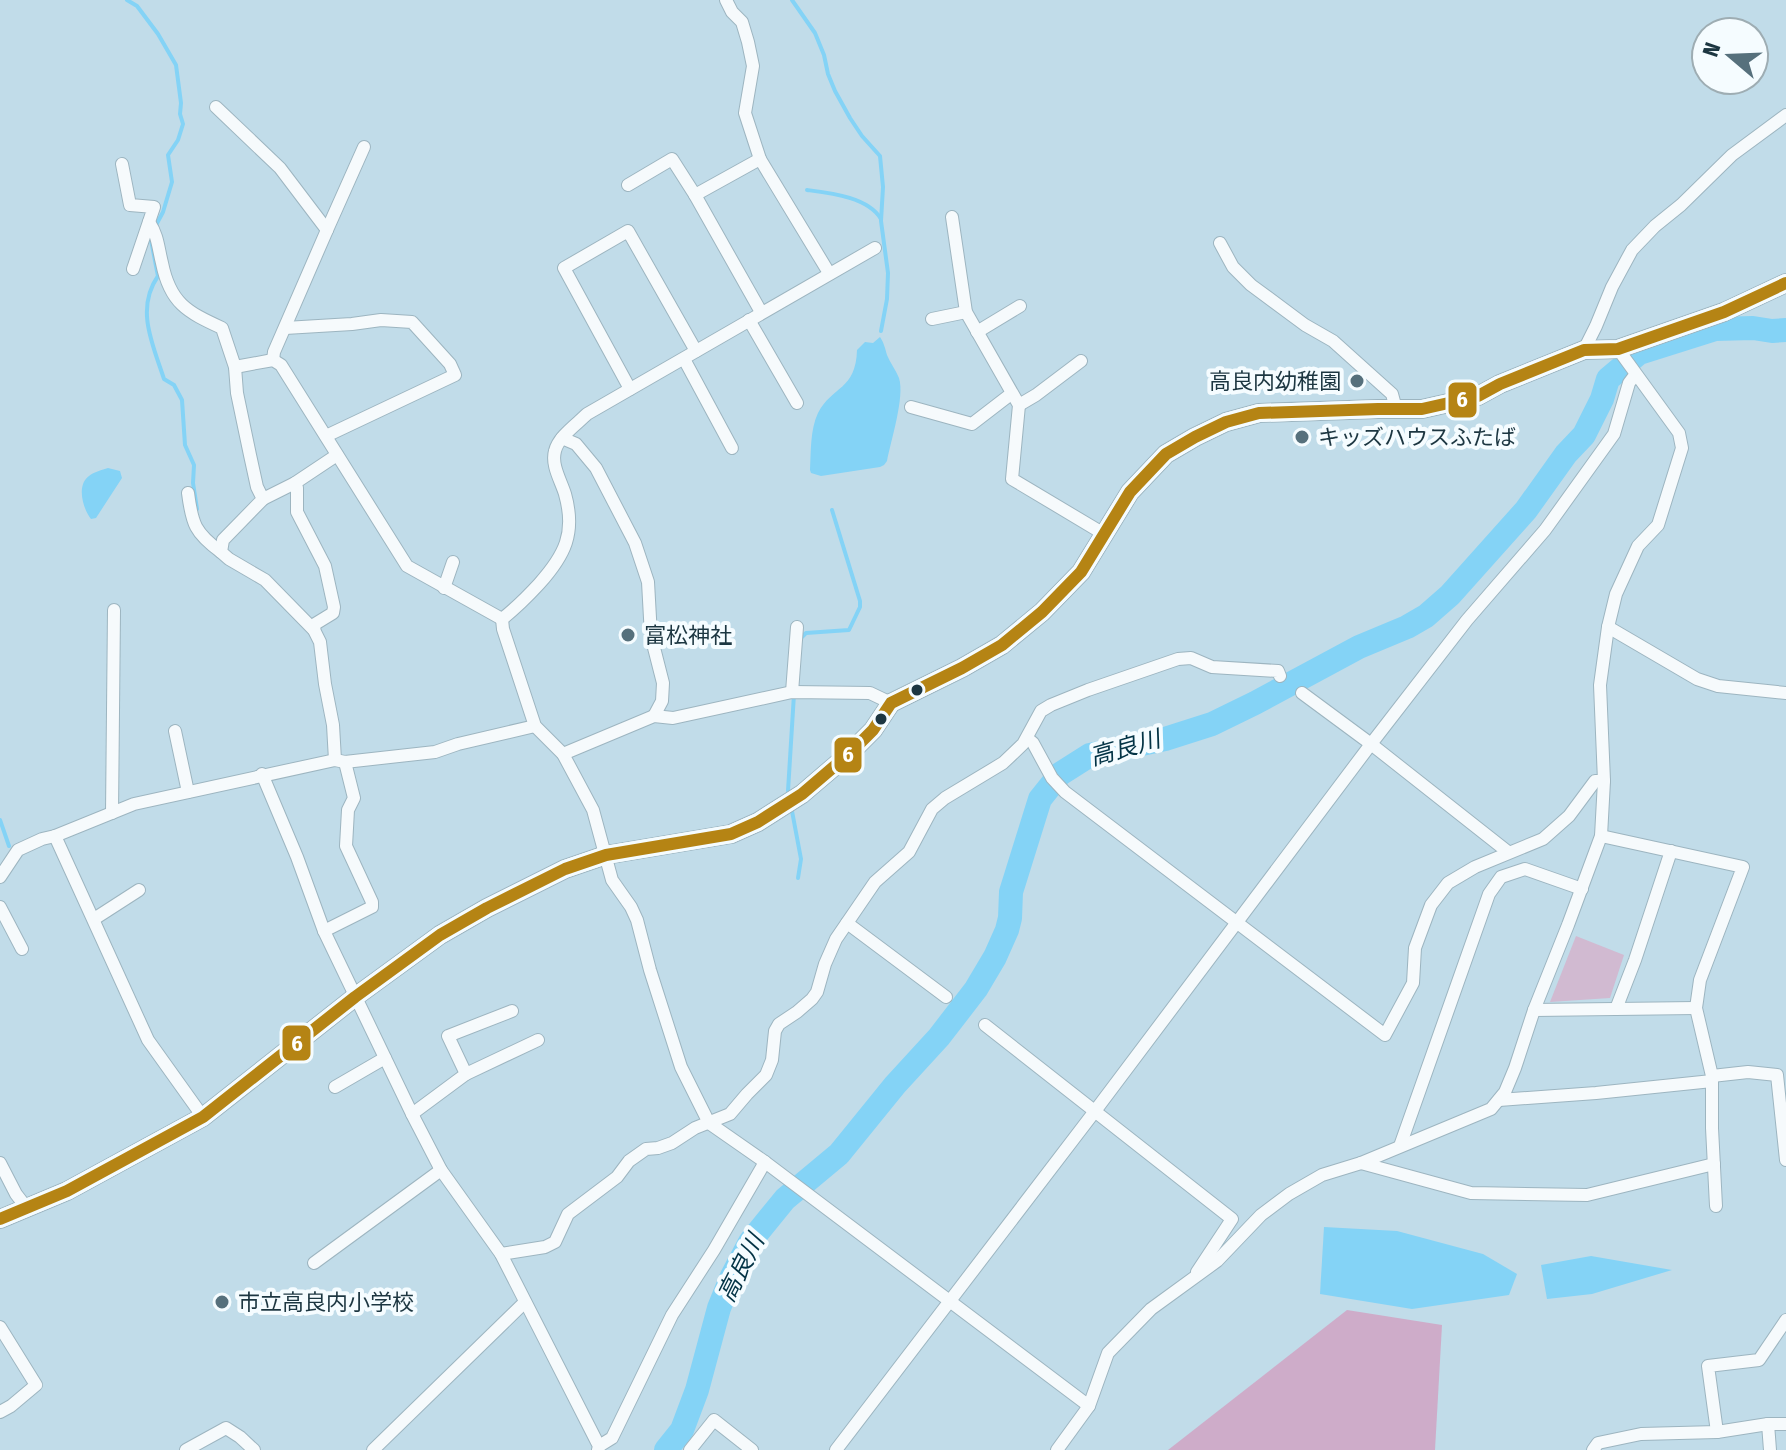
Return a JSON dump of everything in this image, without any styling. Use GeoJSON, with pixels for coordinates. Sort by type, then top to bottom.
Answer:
{"type":"FeatureCollection","features":[{"type":"Feature","properties":{"kind":"main road"},"geometry":{"type":"LineString","coordinates":[[0,1219],[67,1191],[203,1117],[355,997],[451,927],[565,869],[606,855],[731,834],[758,822],[802,794],[873,730],[891,703],[1002,645],[1042,612],[1081,572],[1130,492],[1166,454],[1195,437],[1226,422],[1259,413],[1422,409],[1478,396],[1584,350],[1620,351],[1724,312],[1786,283]]}},
{"type":"Feature","properties":{"kind":"street"},"geometry":{"type":"LineString","coordinates":[[726,0],[742,22],[748,42],[753,66],[745,113],[760,159],[829,273]]}},
{"type":"Feature","properties":{"kind":"street"},"geometry":{"type":"LineString","coordinates":[[216,107],[280,168],[327,230]]}},
{"type":"Feature","properties":{"kind":"street"},"geometry":{"type":"LineString","coordinates":[[1584,350],[1632,250],[1732,155],[1786,115]]}},
{"type":"Feature","properties":{"kind":"street"},"geometry":{"type":"LineString","coordinates":[[273,360],[364,147]]}},
{"type":"Feature","properties":{"kind":"street"},"geometry":{"type":"LineString","coordinates":[[628,185],[672,159],[761,312]]}},
{"type":"Feature","properties":{"kind":"street"},"geometry":{"type":"LineString","coordinates":[[695,195],[760,159]]}},
{"type":"Feature","properties":{"kind":"street"},"geometry":{"type":"LineString","coordinates":[[122,164],[130,205],[154,207],[152,227],[133,269]]}},
{"type":"Feature","properties":{"kind":"street"},"geometry":{"type":"LineString","coordinates":[[952,217],[966,312],[1015,399],[1012,479],[1104,534]]}},
{"type":"Feature","properties":{"kind":"street"},"geometry":{"type":"LineString","coordinates":[[152,227],[165,277],[174,296],[192,314],[222,328],[235,367],[250,455],[263,499]]}},
{"type":"Feature","properties":{"kind":"street"},"geometry":{"type":"LineString","coordinates":[[630,389],[564,268],[628,231],[696,351]]}},
{"type":"Feature","properties":{"kind":"street"},"geometry":{"type":"LineString","coordinates":[[1220,243],[1233,267],[1251,285],[1305,325],[1333,341],[1392,394],[1396,409]]}},
{"type":"Feature","properties":{"kind":"street"},"geometry":{"type":"LineString","coordinates":[[502,619],[521,605],[555,566],[567,544],[569,513],[555,463],[555,450],[562,438],[587,414],[875,248]]}},
{"type":"Feature","properties":{"kind":"street"},"geometry":{"type":"LineString","coordinates":[[977,332],[1020,306]]}},
{"type":"Feature","properties":{"kind":"street"},"geometry":{"type":"LineString","coordinates":[[932,319],[966,312]]}},
{"type":"Feature","properties":{"kind":"street"},"geometry":{"type":"LineString","coordinates":[[285,328],[381,320],[412,322],[450,364],[455,375],[326,436]]}},
{"type":"Feature","properties":{"kind":"street"},"geometry":{"type":"LineString","coordinates":[[749,320],[797,403]]}},
{"type":"Feature","properties":{"kind":"street"},"geometry":{"type":"LineString","coordinates":[[1057,1450],[1089,1406],[1108,1353],[1151,1309],[1217,1261],[1261,1215],[1322,1175],[1361,1163],[1491,1109],[1505,1092],[1601,836],[1604,781],[1600,685],[1616,594],[1638,546],[1658,525],[1682,448],[1679,433],[1620,351]]}},
{"type":"Feature","properties":{"kind":"street"},"geometry":{"type":"LineString","coordinates":[[684,359],[732,448]]}},
{"type":"Feature","properties":{"kind":"street"},"geometry":{"type":"LineString","coordinates":[[235,367],[273,360],[281,365],[407,566],[502,619]]}},
{"type":"Feature","properties":{"kind":"street"},"geometry":{"type":"LineString","coordinates":[[911,407],[972,424],[1015,399],[1036,395],[1081,361]]}},
{"type":"Feature","properties":{"kind":"street"},"geometry":{"type":"LineString","coordinates":[[836,1450],[1371,744],[1467,620],[1545,530],[1614,434],[1633,370]]}},
{"type":"Feature","properties":{"kind":"street"},"geometry":{"type":"LineString","coordinates":[[562,438],[576,444],[596,468],[635,543],[644,569],[648,582],[651,636],[663,683],[662,701],[654,716]]}},
{"type":"Feature","properties":{"kind":"street"},"geometry":{"type":"LineString","coordinates":[[221,552],[223,540],[263,499],[295,483],[337,455]]}},
{"type":"Feature","properties":{"kind":"street"},"geometry":{"type":"LineString","coordinates":[[295,483],[297,512],[325,566],[334,607],[333,613],[315,624],[314,630]]}},
{"type":"Feature","properties":{"kind":"street"},"geometry":{"type":"LineString","coordinates":[[188,493],[195,527],[200,534],[229,559],[265,580],[314,630],[320,642],[340,761],[354,798],[348,810],[346,846],[372,902],[372,907],[324,931]]}},
{"type":"Feature","properties":{"kind":"street"},"geometry":{"type":"LineString","coordinates":[[444,588],[453,562]]}},
{"type":"Feature","properties":{"kind":"street"},"geometry":{"type":"LineString","coordinates":[[112,813],[114,610]]}},
{"type":"Feature","properties":{"kind":"street"},"geometry":{"type":"LineString","coordinates":[[502,619],[535,726],[563,754],[593,810],[612,880],[637,920],[681,1067],[709,1123],[1089,1406]]}},
{"type":"Feature","properties":{"kind":"street"},"geometry":{"type":"LineString","coordinates":[[792,692],[797,627]]}},
{"type":"Feature","properties":{"kind":"street"},"geometry":{"type":"LineString","coordinates":[[1608,627],[1697,679],[1718,686],[1786,693]]}},
{"type":"Feature","properties":{"kind":"street"},"geometry":{"type":"LineString","coordinates":[[501,1254],[545,1247],[555,1242],[568,1214],[617,1177],[629,1161],[646,1149],[672,1143],[695,1128],[730,1114],[766,1075],[772,1060],[775,1031],[779,1024],[817,992],[831,952],[875,882],[909,852],[932,809],[1003,763],[1027,738],[1041,711],[1178,659],[1191,658],[1212,667],[1278,671],[1280,676]]}},
{"type":"Feature","properties":{"kind":"street"},"geometry":{"type":"LineString","coordinates":[[563,754],[654,716],[673,718],[792,692],[870,693],[891,703]]}},
{"type":"Feature","properties":{"kind":"street"},"geometry":{"type":"LineString","coordinates":[[1302,693],[1508,852]]}},
{"type":"Feature","properties":{"kind":"street"},"geometry":{"type":"LineString","coordinates":[[0,877],[18,850],[134,804],[262,774],[340,761],[435,752],[535,726]]}},
{"type":"Feature","properties":{"kind":"street"},"geometry":{"type":"LineString","coordinates":[[175,731],[188,792]]}},
{"type":"Feature","properties":{"kind":"street"},"geometry":{"type":"LineString","coordinates":[[1027,738],[1062,788],[1385,1035],[1413,983],[1415,948],[1431,905],[1448,883],[1475,867],[1543,839],[1569,816],[1595,781],[1604,781]]}},
{"type":"Feature","properties":{"kind":"street"},"geometry":{"type":"LineString","coordinates":[[262,774],[324,931],[412,1114],[441,1170],[501,1254],[598,1448],[612,1438],[672,1315],[765,1162]]}},
{"type":"Feature","properties":{"kind":"street"},"geometry":{"type":"LineString","coordinates":[[55,836],[148,1040],[203,1117]]}},
{"type":"Feature","properties":{"kind":"street"},"geometry":{"type":"LineString","coordinates":[[1601,836],[1743,867],[1700,980],[1696,1008],[1712,1079],[1716,1206]]}},
{"type":"Feature","properties":{"kind":"street"},"geometry":{"type":"LineString","coordinates":[[1616,1009],[1671,851]]}},
{"type":"Feature","properties":{"kind":"street"},"geometry":{"type":"LineString","coordinates":[[1400,1146],[1489,894],[1501,877],[1525,869],[1582,889]]}},
{"type":"Feature","properties":{"kind":"street"},"geometry":{"type":"LineString","coordinates":[[94,919],[139,890]]}},
{"type":"Feature","properties":{"kind":"street"},"geometry":{"type":"LineString","coordinates":[[0,907],[22,949]]}},
{"type":"Feature","properties":{"kind":"street"},"geometry":{"type":"LineString","coordinates":[[847,923],[946,997]]}},
{"type":"Feature","properties":{"kind":"street"},"geometry":{"type":"LineString","coordinates":[[1534,1010],[1696,1008]]}},
{"type":"Feature","properties":{"kind":"street"},"geometry":{"type":"LineString","coordinates":[[466,1074],[448,1036],[512,1011]]}},
{"type":"Feature","properties":{"kind":"street"},"geometry":{"type":"LineString","coordinates":[[985,1025],[1232,1219],[1193,1278]]}},
{"type":"Feature","properties":{"kind":"street"},"geometry":{"type":"LineString","coordinates":[[412,1114],[466,1074],[538,1040]]}},
{"type":"Feature","properties":{"kind":"street"},"geometry":{"type":"LineString","coordinates":[[335,1087],[385,1058]]}},
{"type":"Feature","properties":{"kind":"street"},"geometry":{"type":"LineString","coordinates":[[1499,1100],[1596,1093],[1748,1072],[1777,1075],[1786,1160]]}},
{"type":"Feature","properties":{"kind":"street"},"geometry":{"type":"LineString","coordinates":[[0,1163],[26,1207]]}},
{"type":"Feature","properties":{"kind":"street"},"geometry":{"type":"LineString","coordinates":[[1361,1163],[1471,1193],[1587,1195],[1714,1164]]}},
{"type":"Feature","properties":{"kind":"street"},"geometry":{"type":"LineString","coordinates":[[314,1263],[441,1170]]}},
{"type":"Feature","properties":{"kind":"street"},"geometry":{"type":"LineString","coordinates":[[373,1450],[525,1302]]}},
{"type":"Feature","properties":{"kind":"street"},"geometry":{"type":"LineString","coordinates":[[1717,1432],[1708,1366],[1759,1360],[1786,1320]]}},
{"type":"Feature","properties":{"kind":"street"},"geometry":{"type":"LineString","coordinates":[[0,1327],[36,1385],[0,1412]]}},
{"type":"Feature","properties":{"kind":"street"},"geometry":{"type":"LineString","coordinates":[[690,1450],[714,1420],[752,1450]]}},
{"type":"Feature","properties":{"kind":"street"},"geometry":{"type":"LineString","coordinates":[[1768,1424],[1770,1450]]}},
{"type":"Feature","properties":{"kind":"street"},"geometry":{"type":"LineString","coordinates":[[1593,1450],[1598,1443],[1641,1434],[1717,1432],[1786,1424]]}},
{"type":"Feature","properties":{"kind":"street"},"geometry":{"type":"LineString","coordinates":[[186,1450],[226,1428],[254,1450]]}},
{"type":"Feature","properties":{"kind":"shaded area"},"geometry":{"type":"Polygon","coordinates":[[[1576,936],[1624,955],[1610,998],[1550,1002],[1576,936]]]}},
{"type":"Feature","properties":{"kind":"shaded area"},"geometry":{"type":"Polygon","coordinates":[[[1347,1310],[1442,1325],[1435,1450],[1168,1450],[1347,1310]]]}},
{"type":"Feature","properties":{"kind":"water"},"geometry":{"type":"Polygon","coordinates":[[[880,337],[900,386],[899,407],[887,461],[880,467],[821,476],[811,473],[812,434],[818,413],[848,380],[856,363],[857,350],[865,342],[873,343],[880,337]]]}},
{"type":"Feature","properties":{"kind":"water"},"geometry":{"type":"Polygon","coordinates":[[[108,468],[120,471],[122,478],[96,518],[91,519],[83,503],[83,485],[91,475],[108,468]]]}},
{"type":"Feature","properties":{"kind":"water"},"geometry":{"type":"Polygon","coordinates":[[[1324,1227],[1397,1231],[1483,1254],[1517,1274],[1509,1295],[1412,1309],[1320,1294],[1324,1227]]]}},
{"type":"Feature","properties":{"kind":"water"},"geometry":{"type":"Polygon","coordinates":[[[1591,1256],[1672,1270],[1592,1294],[1547,1299],[1541,1265],[1591,1256]]]}},
{"type":"Feature","properties":{"kind":"waterway"},"geometry":{"type":"LineString","coordinates":[[127,0],[137,6],[176,65],[181,103],[183,124],[178,140],[168,155],[172,182],[155,227]]}},
{"type":"Feature","properties":{"kind":"waterway"},"geometry":{"type":"LineString","coordinates":[[792,0],[815,33],[828,74],[850,118],[880,156],[883,187],[881,221],[888,273],[881,331]]}},
{"type":"Feature","properties":{"kind":"waterway"},"geometry":{"type":"LineString","coordinates":[[807,190],[858,201],[881,219]]}},
{"type":"Feature","properties":{"kind":"waterway"},"geometry":{"type":"LineString","coordinates":[[150,235],[158,276],[148,301],[148,327],[164,379],[174,385],[182,400],[185,445],[194,465],[197,509]]}},
{"type":"Feature","properties":{"kind":"waterway","name":"高良川"},"geometry":{"type":"LineString","coordinates":[[666,1450],[682,1430],[697,1390],[719,1308],[750,1242],[785,1199],[839,1154],[939,1037],[976,989],[995,957],[1007,930],[1011,892],[1040,799],[1060,774],[1090,755],[1165,739],[1212,724],[1359,647],[1426,616],[1450,595],[1526,510],[1566,454],[1584,435],[1608,379],[1639,353],[1715,329],[1786,330]]}},
{"type":"Feature","properties":{"kind":"waterway"},"geometry":{"type":"LineString","coordinates":[[801,638],[806,633],[849,630],[860,607],[832,510]]}},
{"type":"Feature","properties":{"kind":"waterway"},"geometry":{"type":"LineString","coordinates":[[788,791],[794,694]]}},
{"type":"Feature","properties":{"kind":"waterway"},"geometry":{"type":"LineString","coordinates":[[792,811],[801,859],[798,878]]}},
{"type":"Feature","properties":{"kind":"waterway"},"geometry":{"type":"LineString","coordinates":[[0,820],[9,846]]}},
{"type":"Feature","properties":{"kind":"transit line","name":"6"},"geometry":{"type":"LineString","coordinates":[[0,1219],[67,1191],[203,1117],[355,997],[440,935],[487,908],[565,869],[606,855],[731,834],[758,822],[802,794],[873,730],[891,703],[1002,645],[1042,612],[1081,572],[1130,492],[1166,454],[1195,437],[1226,422],[1259,413],[1422,409],[1478,396],[1584,350],[1618,349],[1724,312],[1786,283]]}},
{"type":"Feature","properties":{"kind":"place","name":"高良内幼稚園"},"geometry":{"type":"Point","coordinates":[1357,381]}},
{"type":"Feature","properties":{"kind":"place","name":"キッズハウスふたば"},"geometry":{"type":"Point","coordinates":[1302,437]}},
{"type":"Feature","properties":{"kind":"place","name":"富松神社"},"geometry":{"type":"Point","coordinates":[628,635]}},
{"type":"Feature","properties":{"kind":"place","name":"市立高良内小学校"},"geometry":{"type":"Point","coordinates":[222,1302]}}]}
